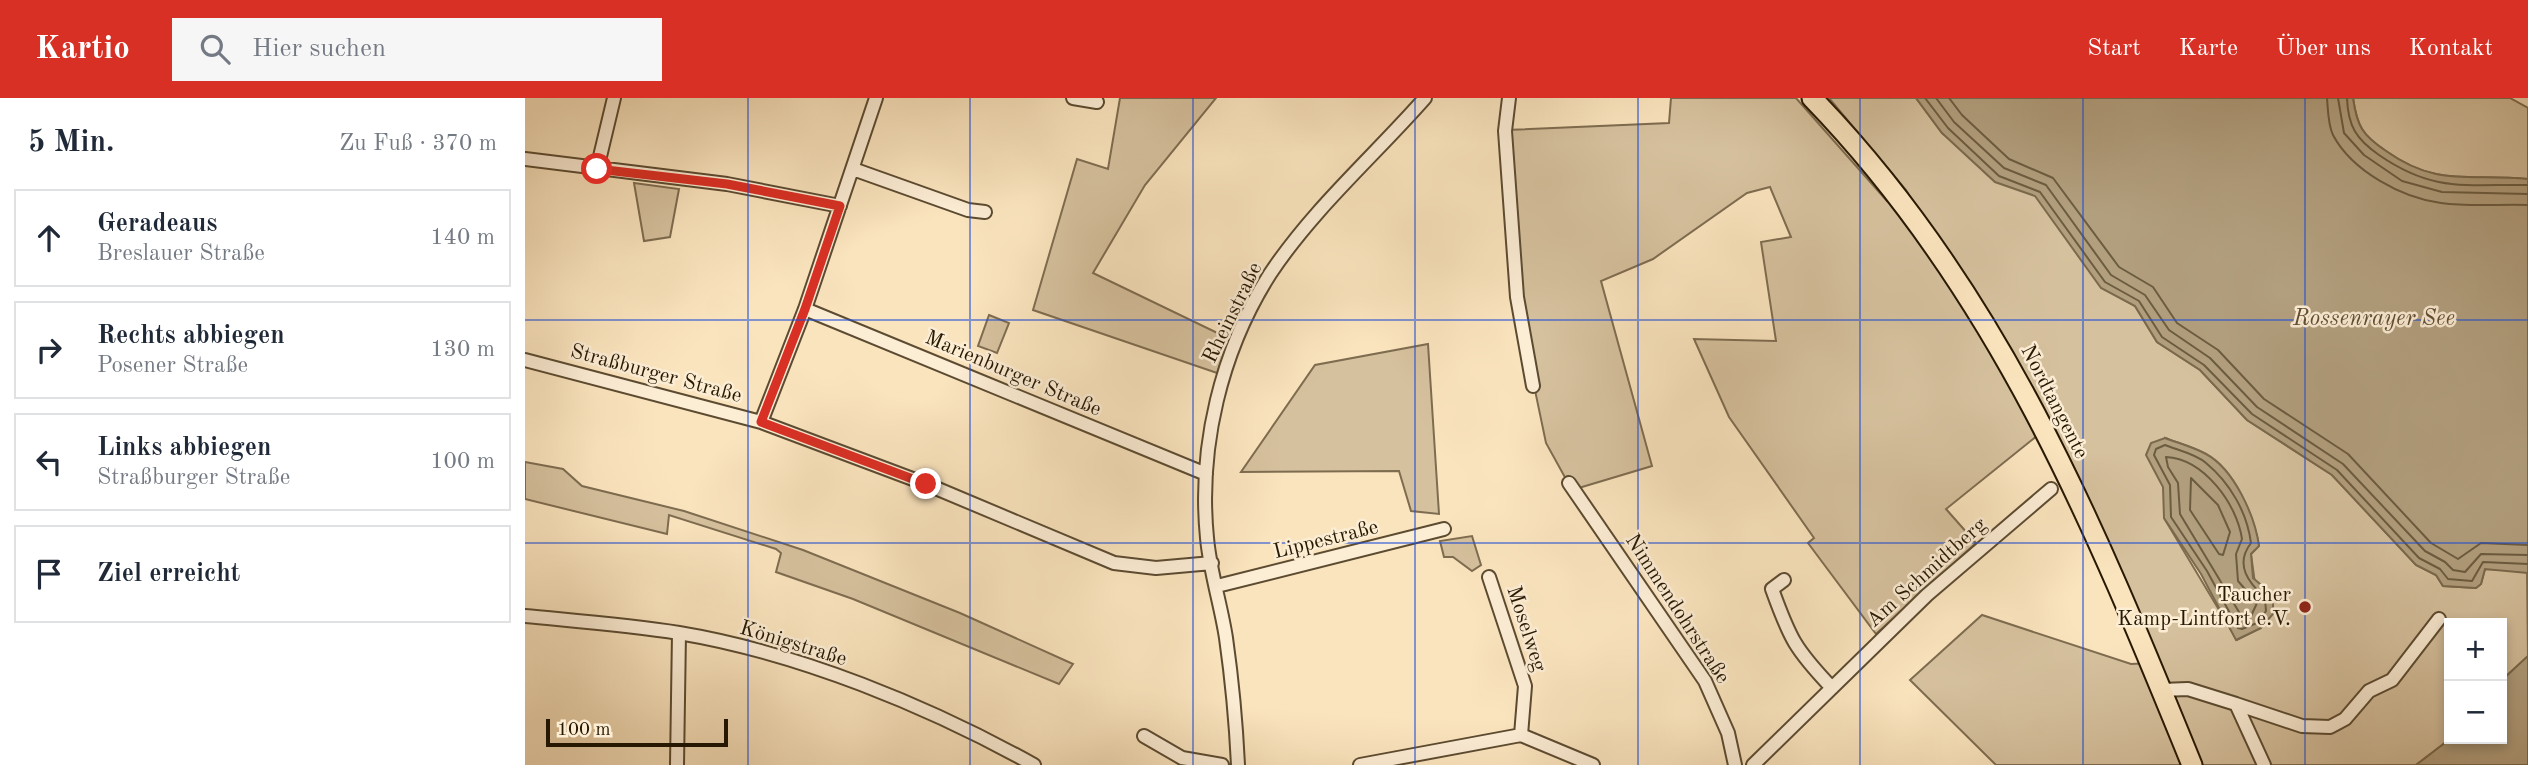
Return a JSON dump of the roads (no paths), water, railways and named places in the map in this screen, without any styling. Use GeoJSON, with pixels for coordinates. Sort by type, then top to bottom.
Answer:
{"type":"FeatureCollection","features":[{"type":"Feature","properties":{"kind":"main road","name":"Nordtangente"},"geometry":{"type":"LineString","coordinates":[[1812,98],[1899,197],[1969,297],[2008,360],[2092,526],[2192,765]]}},
{"type":"Feature","properties":{"kind":"street"},"geometry":{"type":"LineString","coordinates":[[597,169],[614,98]]}},
{"type":"Feature","properties":{"kind":"street"},"geometry":{"type":"LineString","coordinates":[[761,422],[805,309],[876,98]]}},
{"type":"Feature","properties":{"kind":"street"},"geometry":{"type":"LineString","coordinates":[[1073,98],[1097,102]]}},
{"type":"Feature","properties":{"kind":"street","name":"Rheinstraße"},"geometry":{"type":"LineString","coordinates":[[1238,765],[1227,646],[1207,538],[1206,474],[1220,383],[1239,334],[1270,274],[1313,219],[1425,98]]}},
{"type":"Feature","properties":{"kind":"street"},"geometry":{"type":"LineString","coordinates":[[1509,98],[1505,131],[1517,297],[1533,386]]}},
{"type":"Feature","properties":{"kind":"street"},"geometry":{"type":"LineString","coordinates":[[525,159],[727,184],[840,206]]}},
{"type":"Feature","properties":{"kind":"street"},"geometry":{"type":"LineString","coordinates":[[853,169],[968,209],[985,212]]}},
{"type":"Feature","properties":{"kind":"street","name":"Marienburger Straße"},"geometry":{"type":"LineString","coordinates":[[805,309],[1206,474]]}},
{"type":"Feature","properties":{"kind":"street","name":"Straßburger Straße"},"geometry":{"type":"LineString","coordinates":[[525,360],[761,422],[926,484],[1114,563],[1156,568],[1212,563]]}},
{"type":"Feature","properties":{"kind":"street","name":"Nimmendohrstraße"},"geometry":{"type":"LineString","coordinates":[[1569,483],[1705,681],[1728,733],[1735,765]]}},
{"type":"Feature","properties":{"kind":"street","name":"Am Schmidtberg"},"geometry":{"type":"LineString","coordinates":[[1753,765],[1927,595],[2051,489]]}},
{"type":"Feature","properties":{"kind":"street","name":"Lippestraße"},"geometry":{"type":"LineString","coordinates":[[1217,586],[1444,529]]}},
{"type":"Feature","properties":{"kind":"street","name":"Moselweg"},"geometry":{"type":"LineString","coordinates":[[1489,577],[1525,686],[1521,735]]}},
{"type":"Feature","properties":{"kind":"street"},"geometry":{"type":"LineString","coordinates":[[1784,580],[1772,589],[1789,638],[1801,656],[1832,688]]}},
{"type":"Feature","properties":{"kind":"street","name":"Königstraße"},"geometry":{"type":"LineString","coordinates":[[525,616],[679,633],[753,650],[846,680],[943,721],[1034,765]]}},
{"type":"Feature","properties":{"kind":"street"},"geometry":{"type":"LineString","coordinates":[[2161,690],[2188,689],[2302,726],[2330,727],[2346,719],[2369,691],[2392,680],[2439,619]]}},
{"type":"Feature","properties":{"kind":"street"},"geometry":{"type":"LineString","coordinates":[[677,765],[679,633]]}},
{"type":"Feature","properties":{"kind":"street"},"geometry":{"type":"LineString","coordinates":[[2236,704],[2264,765]]}},
{"type":"Feature","properties":{"kind":"street"},"geometry":{"type":"LineString","coordinates":[[1360,765],[1521,735],[1593,765]]}},
{"type":"Feature","properties":{"kind":"street"},"geometry":{"type":"LineString","coordinates":[[1144,736],[1182,758],[1222,765]]}},
{"type":"Feature","properties":{"kind":"water","name":"Rossenrayer See"},"geometry":{"type":"Polygon","coordinates":[[[1916,98],[2353,98],[2356,116],[2366,135],[2405,163],[2438,175],[2528,179],[2528,573],[2485,569],[2481,584],[2476,588],[2443,586],[2436,575],[2416,565],[2332,475],[2247,420],[2200,370],[2157,342],[2135,306],[2101,288],[2035,196],[1995,182],[1942,133],[1916,98]]]}},
{"type":"Feature","properties":{"kind":"water"},"geometry":{"type":"Polygon","coordinates":[[[2165,438],[2206,454],[2226,470],[2253,521],[2259,546],[2251,554],[2253,578],[2273,595],[2273,614],[2261,628],[2236,640],[2201,574],[2164,518],[2163,487],[2146,455],[2151,443],[2165,438]]]}},
{"type":"Feature","properties":{"kind":"water"},"geometry":{"type":"Polygon","coordinates":[[[2528,656],[2528,765],[2416,765],[2444,744],[2507,744],[2507,675],[2528,656]]]}},
{"type":"Feature","properties":{"kind":"place","name":"Taucher Kamp-Lintfort e.V."},"geometry":{"type":"Point","coordinates":[2305,607]}}]}
